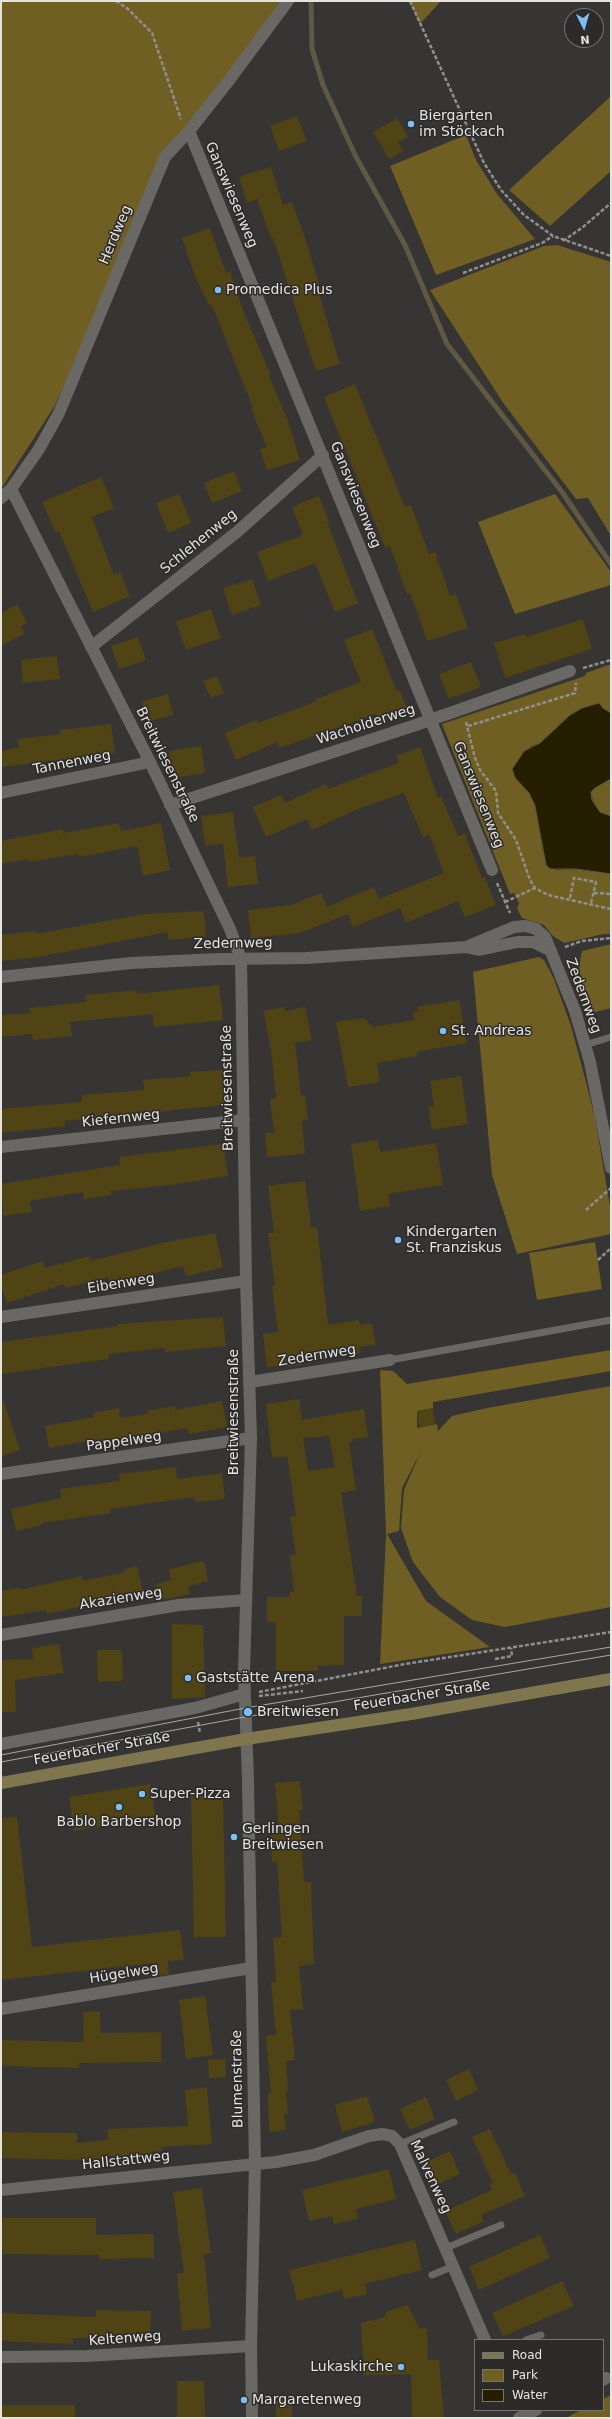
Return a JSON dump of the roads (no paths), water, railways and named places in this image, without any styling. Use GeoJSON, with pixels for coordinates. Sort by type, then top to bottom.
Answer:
{"type":"FeatureCollection","features":[{"type":"Feature","properties":{"kind":"main road","name":"Feuerbacher Straße"},"geometry":{"type":"LineString","coordinates":[[1,1782],[216,1744],[411,1714],[611,1679]]}},
{"type":"Feature","properties":{"kind":"street","name":"Herdweg"},"geometry":{"type":"LineString","coordinates":[[1,498],[11,489],[39,448],[59,413],[164,157],[189,131],[288,1]]}},
{"type":"Feature","properties":{"kind":"street","name":"Ganswiesenweg"},"geometry":{"type":"LineString","coordinates":[[189,131],[492,870]]}},
{"type":"Feature","properties":{"kind":"street","name":"Schlehenweg"},"geometry":{"type":"LineString","coordinates":[[91,648],[236,532],[323,455]]}},
{"type":"Feature","properties":{"kind":"street","name":"Breitwiesenstraße"},"geometry":{"type":"LineString","coordinates":[[11,489],[150,762],[230,929],[241,959],[246,1280],[251,1438],[244,1694],[246,1739]]}},
{"type":"Feature","properties":{"kind":"street","name":"Wacholderweg"},"geometry":{"type":"LineString","coordinates":[[170,805],[431,719],[570,671]]}},
{"type":"Feature","properties":{"kind":"street","name":"Tannenweg"},"geometry":{"type":"LineString","coordinates":[[1,793],[150,762]]}},
{"type":"Feature","properties":{"kind":"street","name":"Zedernweg"},"geometry":{"type":"LineString","coordinates":[[1,977],[131,963],[307,958],[466,947],[479,950],[517,942],[533,942],[551,951],[574,1011],[585,1045],[611,1168]]}},
{"type":"Feature","properties":{"kind":"street","name":"Kiefernweg"},"geometry":{"type":"LineString","coordinates":[[1,1147],[244,1120]]}},
{"type":"Feature","properties":{"kind":"street","name":"Eibenweg"},"geometry":{"type":"LineString","coordinates":[[1,1317],[246,1280]]}},
{"type":"Feature","properties":{"kind":"street","name":"Zedernweg"},"geometry":{"type":"LineString","coordinates":[[250,1382],[390,1360]]}},
{"type":"Feature","properties":{"kind":"street","name":"Pappelweg"},"geometry":{"type":"LineString","coordinates":[[1,1474],[251,1438]]}},
{"type":"Feature","properties":{"kind":"street","name":"Akazienweg"},"geometry":{"type":"LineString","coordinates":[[1,1635],[179,1605],[246,1600]]}},
{"type":"Feature","properties":{"kind":"street","name":"Feuerbacher Straße"},"geometry":{"type":"LineString","coordinates":[[1,1744],[195,1708],[244,1694]]}},
{"type":"Feature","properties":{"kind":"street","name":"Blumenstraße"},"geometry":{"type":"LineString","coordinates":[[246,1739],[255,2163],[251,2346],[252,2418]]}},
{"type":"Feature","properties":{"kind":"street","name":"Hügelweg"},"geometry":{"type":"LineString","coordinates":[[1,2009],[251,1968]]}},
{"type":"Feature","properties":{"kind":"street","name":"Malvenweg"},"geometry":{"type":"LineString","coordinates":[[255,2163],[276,2162],[314,2155],[369,2136],[382,2134],[392,2136],[400,2144],[485,2339]]}},
{"type":"Feature","properties":{"kind":"street","name":"Hallstattweg"},"geometry":{"type":"LineString","coordinates":[[1,2190],[255,2163]]}},
{"type":"Feature","properties":{"kind":"street","name":"Keltenweg"},"geometry":{"type":"LineString","coordinates":[[1,2357],[87,2356],[251,2346]]}},
{"type":"Feature","properties":{"kind":"street"},"geometry":{"type":"LineString","coordinates":[[518,2418],[534,2411]]}},
{"type":"Feature","properties":{"kind":"lane"},"geometry":{"type":"LineString","coordinates":[[585,1045],[611,1037]]}},
{"type":"Feature","properties":{"kind":"lane"},"geometry":{"type":"LineString","coordinates":[[390,1360],[611,1320]]}},
{"type":"Feature","properties":{"kind":"lane"},"geometry":{"type":"LineString","coordinates":[[400,2144],[454,2122]]}},
{"type":"Feature","properties":{"kind":"lane"},"geometry":{"type":"LineString","coordinates":[[446,2248],[501,2225]]}},
{"type":"Feature","properties":{"kind":"lane"},"geometry":{"type":"LineString","coordinates":[[432,2275],[454,2266]]}},
{"type":"Feature","properties":{"kind":"lane"},"geometry":{"type":"LineString","coordinates":[[529,2339],[541,2335]]}},
{"type":"Feature","properties":{"kind":"water"},"geometry":{"type":"Polygon","coordinates":[[[599,703],[603,708],[611,713],[611,779],[591,792],[592,800],[600,812],[611,816],[611,874],[576,869],[550,869],[546,865],[535,806],[529,793],[515,778],[512,769],[524,751],[540,743],[570,715],[582,708],[599,703]]]}},
{"type":"Feature","properties":{"kind":"waterway"},"geometry":{"type":"LineString","coordinates":[[311,1],[312,49],[323,85],[356,157],[405,245],[447,344],[562,492],[611,564]]}},
{"type":"Feature","properties":{"kind":"tram line"},"geometry":{"type":"LineString","coordinates":[[1,1755],[245,1708],[611,1647]]}},
{"type":"Feature","properties":{"kind":"tram line"},"geometry":{"type":"LineString","coordinates":[[1,1762],[245,1717],[611,1655]]}},
{"type":"Feature","properties":{"kind":"place","name":"Biergarten im Stöckach"},"geometry":{"type":"Point","coordinates":[411,124]}},
{"type":"Feature","properties":{"kind":"place","name":"Promedica Plus"},"geometry":{"type":"Point","coordinates":[218,290]}},
{"type":"Feature","properties":{"kind":"place","name":"St. Andreas"},"geometry":{"type":"Point","coordinates":[443,1031]}},
{"type":"Feature","properties":{"kind":"place","name":"Kindergarten St. Franziskus"},"geometry":{"type":"Point","coordinates":[398,1240]}},
{"type":"Feature","properties":{"kind":"place","name":"Gaststätte Arena"},"geometry":{"type":"Point","coordinates":[188,1678]}},
{"type":"Feature","properties":{"kind":"place","name":"Breitwiesen"},"geometry":{"type":"Point","coordinates":[248,1712]}},
{"type":"Feature","properties":{"kind":"place","name":"Super-Pizza"},"geometry":{"type":"Point","coordinates":[142,1794]}},
{"type":"Feature","properties":{"kind":"place","name":"Bablo Barbershop"},"geometry":{"type":"Point","coordinates":[119,1807]}},
{"type":"Feature","properties":{"kind":"place","name":"Gerlingen Breitwiesen"},"geometry":{"type":"Point","coordinates":[234,1837]}},
{"type":"Feature","properties":{"kind":"place","name":"Lukaskirche"},"geometry":{"type":"Point","coordinates":[401,2367]}},
{"type":"Feature","properties":{"kind":"place","name":"Margaretenweg"},"geometry":{"type":"Point","coordinates":[244,2400]}}]}
